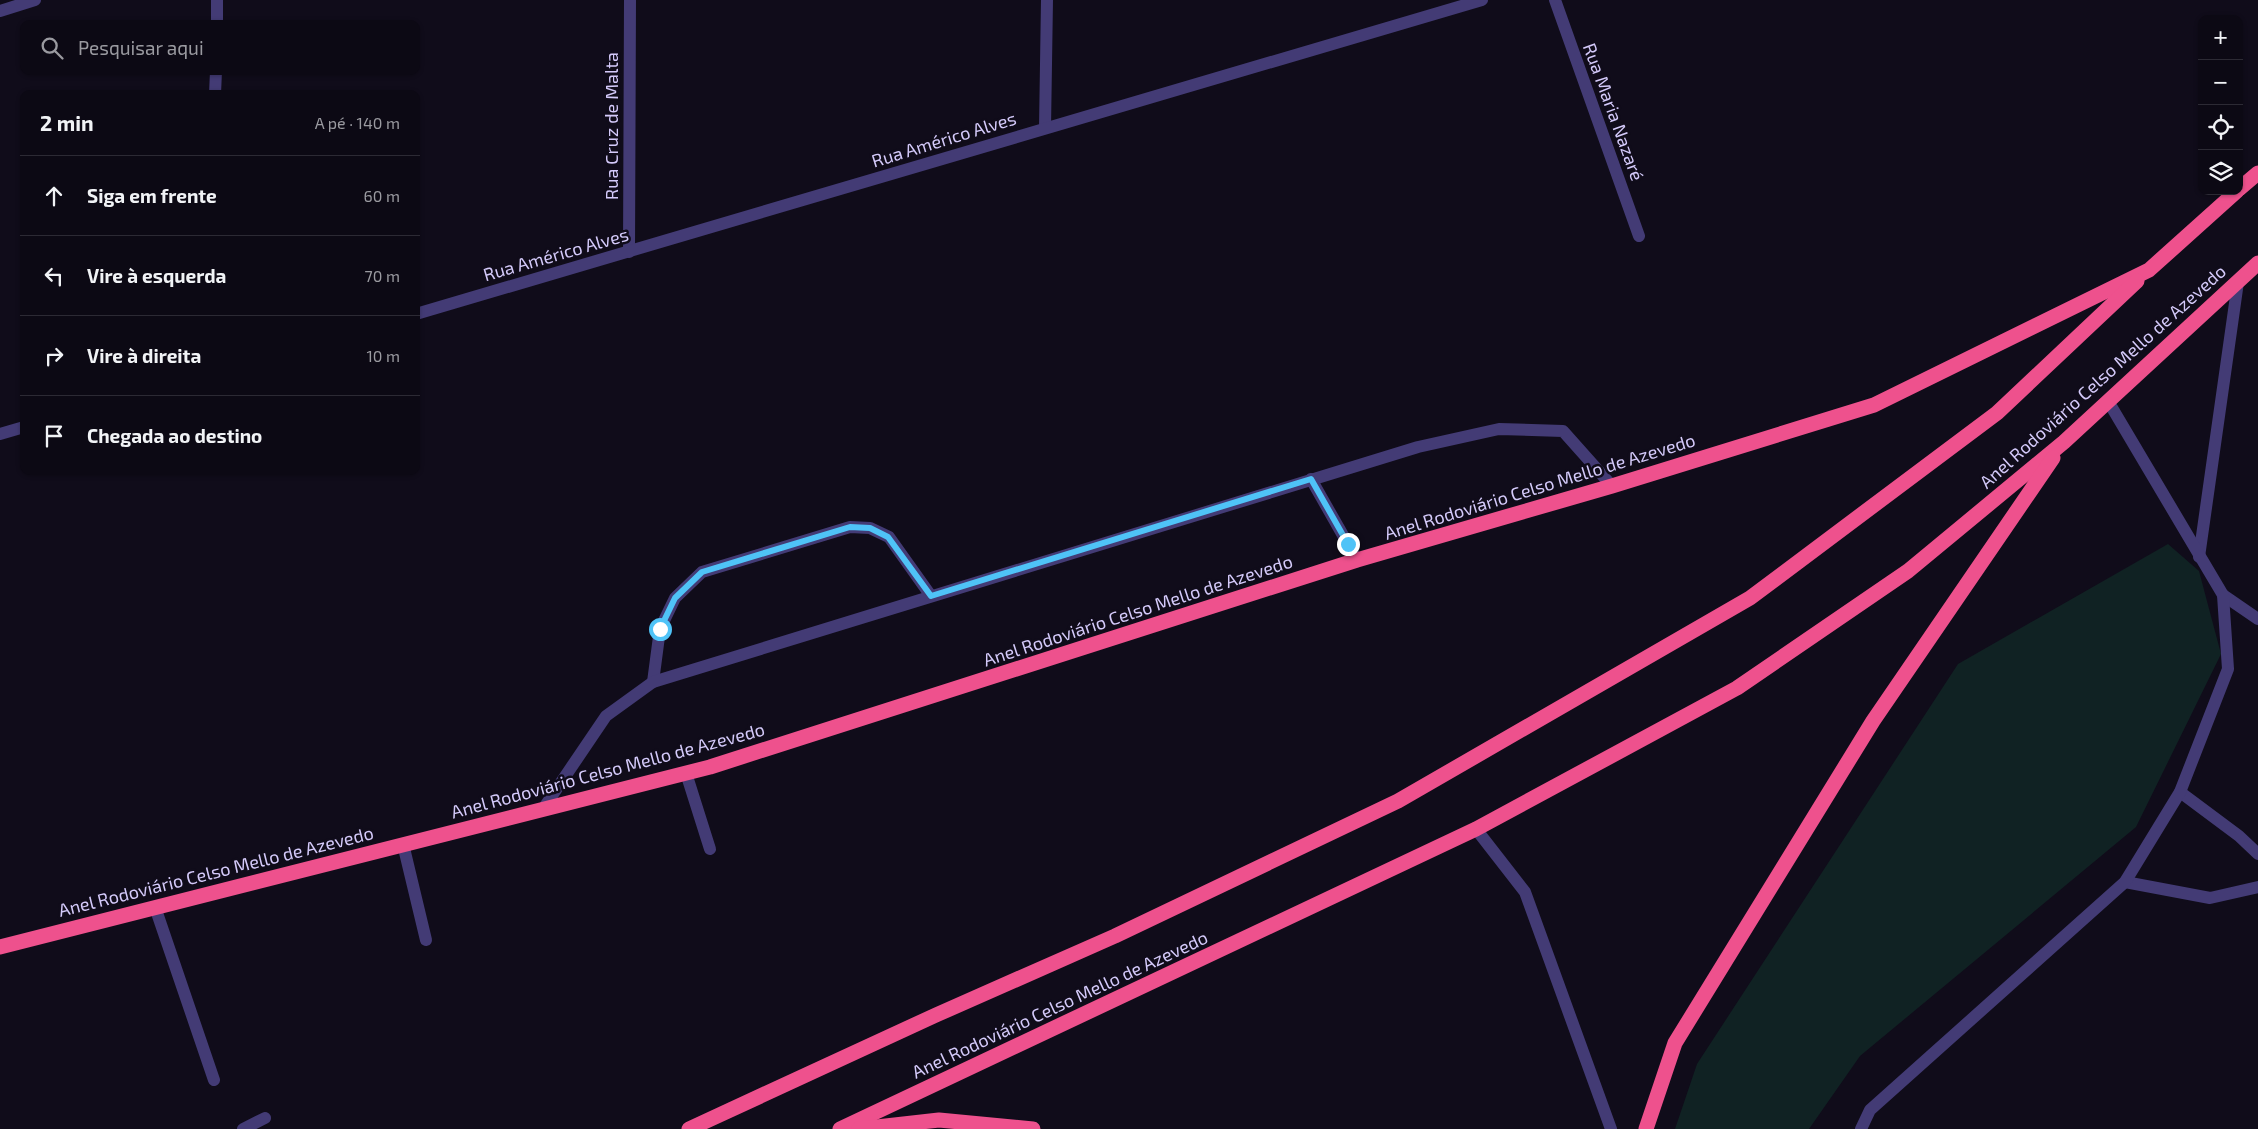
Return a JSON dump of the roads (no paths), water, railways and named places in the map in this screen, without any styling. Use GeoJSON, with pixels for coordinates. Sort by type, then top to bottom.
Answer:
{"type":"FeatureCollection","features":[{"type":"Feature","properties":{"kind":"highway","name":"Anel Rodoviário Celso Mello de Azevedo"},"geometry":{"type":"LineString","coordinates":[[2243,186],[2258,173]]}},
{"type":"Feature","properties":{"kind":"highway","name":"Anel Rodoviário Celso Mello de Azevedo"},"geometry":{"type":"LineString","coordinates":[[0,947],[686,773],[1357,560],[1612,486],[1874,404],[2149,270],[2232,195]]}},
{"type":"Feature","properties":{"kind":"highway","name":"Anel Rodoviário Celso Mello de Azevedo"},"geometry":{"type":"LineString","coordinates":[[840,1129],[1476,830],[1737,688],[1908,571],[2064,442],[2258,263]]}},
{"type":"Feature","properties":{"kind":"highway"},"geometry":{"type":"LineString","coordinates":[[689,1129],[936,1015],[1115,936],[1398,801],[1750,598],[1997,413],[2149,270]]}},
{"type":"Feature","properties":{"kind":"highway"},"geometry":{"type":"LineString","coordinates":[[1646,1129],[1675,1043],[1873,721],[2064,442]]}},
{"type":"Feature","properties":{"kind":"highway"},"geometry":{"type":"LineString","coordinates":[[859,1129],[939,1120],[1033,1129]]}},
{"type":"Feature","properties":{"kind":"street"},"geometry":{"type":"LineString","coordinates":[[0,11],[35,0]]}},
{"type":"Feature","properties":{"kind":"street"},"geometry":{"type":"LineString","coordinates":[[217,20],[218,0]]}},
{"type":"Feature","properties":{"kind":"street","name":"Rua Cruz de Malta"},"geometry":{"type":"LineString","coordinates":[[629,252],[630,0]]}},
{"type":"Feature","properties":{"kind":"street"},"geometry":{"type":"LineString","coordinates":[[1045,128],[1047,0]]}},
{"type":"Feature","properties":{"kind":"street","name":"Rua Américo Alves"},"geometry":{"type":"LineString","coordinates":[[420,313],[1459,3],[1482,0]]}},
{"type":"Feature","properties":{"kind":"street","name":"Rua Maria Nazaré"},"geometry":{"type":"LineString","coordinates":[[1555,0],[1639,236]]}},
{"type":"Feature","properties":{"kind":"street"},"geometry":{"type":"LineString","coordinates":[[215,90],[216,75]]}},
{"type":"Feature","properties":{"kind":"street"},"geometry":{"type":"LineString","coordinates":[[2199,557],[2238,282]]}},
{"type":"Feature","properties":{"kind":"street"},"geometry":{"type":"LineString","coordinates":[[2108,401],[2223,595],[2258,619]]}},
{"type":"Feature","properties":{"kind":"street"},"geometry":{"type":"LineString","coordinates":[[0,434],[20,428]]}},
{"type":"Feature","properties":{"kind":"street"},"geometry":{"type":"LineString","coordinates":[[544,809],[606,716],[653,682],[1311,479],[1418,447],[1499,429],[1563,431],[1612,486]]}},
{"type":"Feature","properties":{"kind":"street"},"geometry":{"type":"LineString","coordinates":[[1311,479],[1357,560]]}},
{"type":"Feature","properties":{"kind":"street"},"geometry":{"type":"LineString","coordinates":[[653,682],[660,629],[675,598],[702,572],[711,569],[850,527],[870,528],[888,537],[931,596]]}},
{"type":"Feature","properties":{"kind":"street"},"geometry":{"type":"LineString","coordinates":[[1861,1129],[1870,1110],[2125,882],[2180,792],[2228,669],[2223,595]]}},
{"type":"Feature","properties":{"kind":"street"},"geometry":{"type":"LineString","coordinates":[[686,773],[710,849]]}},
{"type":"Feature","properties":{"kind":"street"},"geometry":{"type":"LineString","coordinates":[[2180,792],[2239,836],[2258,854]]}},
{"type":"Feature","properties":{"kind":"street"},"geometry":{"type":"LineString","coordinates":[[1476,830],[1525,892],[1611,1129]]}},
{"type":"Feature","properties":{"kind":"street"},"geometry":{"type":"LineString","coordinates":[[403,844],[426,940]]}},
{"type":"Feature","properties":{"kind":"street"},"geometry":{"type":"LineString","coordinates":[[2125,882],[2210,898],[2258,887]]}},
{"type":"Feature","properties":{"kind":"street"},"geometry":{"type":"LineString","coordinates":[[155,907],[214,1080]]}},
{"type":"Feature","properties":{"kind":"street"},"geometry":{"type":"LineString","coordinates":[[243,1129],[265,1118]]}}]}
